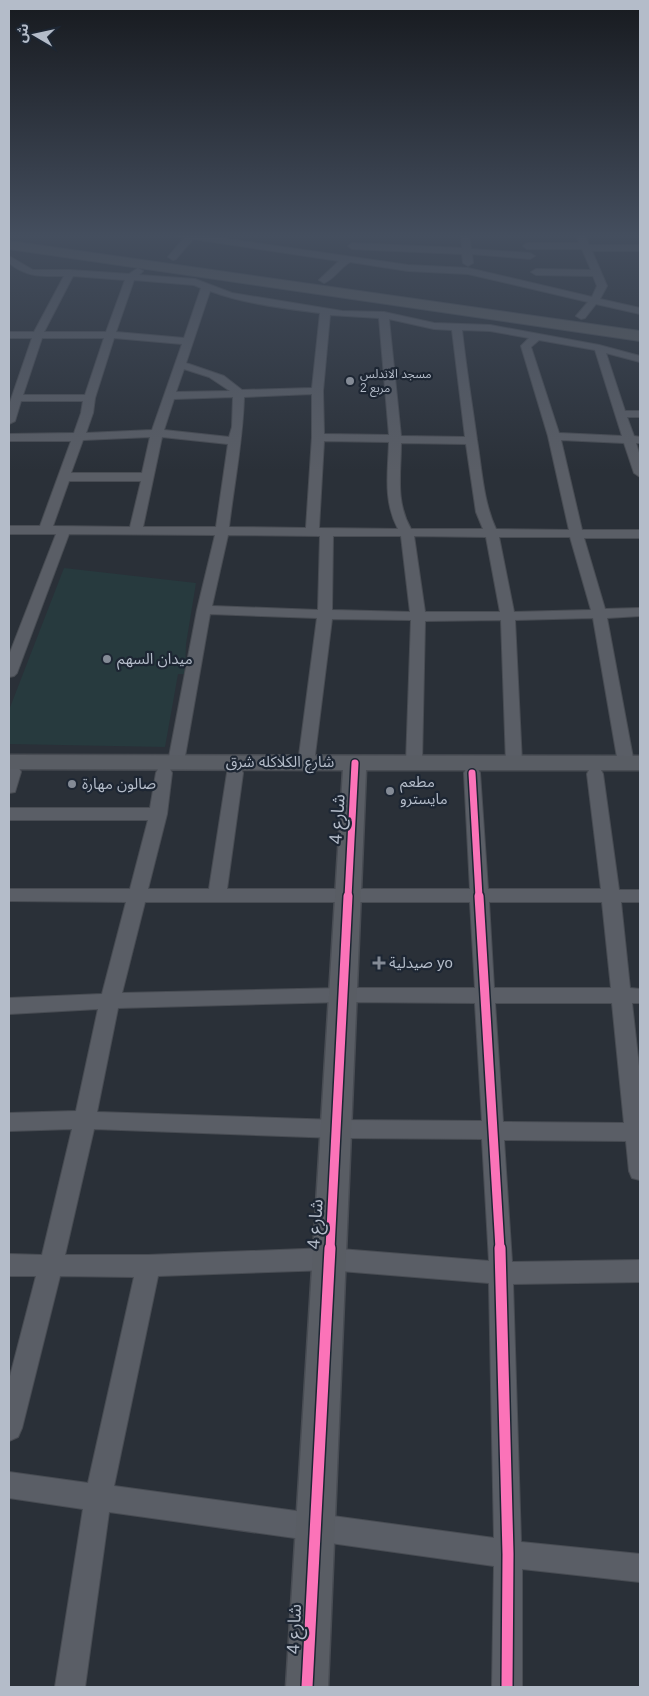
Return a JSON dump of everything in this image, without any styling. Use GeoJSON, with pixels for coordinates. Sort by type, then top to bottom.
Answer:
{"type":"FeatureCollection","features":[{"type":"Feature","properties":{"kind":"highway"},"geometry":{"type":"LineString","coordinates":[[489,313],[640,336]]}},
{"type":"Feature","properties":{"kind":"highway"},"geometry":{"type":"LineString","coordinates":[[561,313],[640,325]]}},
{"type":"Feature","properties":{"kind":"street"},"geometry":{"type":"LineString","coordinates":[[9,421],[38,334],[49,313]]}},
{"type":"Feature","properties":{"kind":"street"},"geometry":{"type":"LineString","coordinates":[[45,530],[87,413],[89,398],[118,313]]}},
{"type":"Feature","properties":{"kind":"street"},"geometry":{"type":"LineString","coordinates":[[136,531],[157,433],[198,313]]}},
{"type":"Feature","properties":{"kind":"street"},"geometry":{"type":"LineString","coordinates":[[306,763],[325,615],[320,533],[317,391],[325,313]]}},
{"type":"Feature","properties":{"kind":"street"},"geometry":{"type":"LineString","coordinates":[[359,313],[384,314],[434,326],[490,328],[599,348],[640,359]]}},
{"type":"Feature","properties":{"kind":"street"},"geometry":{"type":"LineString","coordinates":[[384,314],[394,438],[394,503],[397,516],[407,534],[418,615],[414,763]]}},
{"type":"Feature","properties":{"kind":"street"},"geometry":{"type":"LineString","coordinates":[[457,327],[462,379],[482,512],[492,534],[508,616],[514,763]]}},
{"type":"Feature","properties":{"kind":"street"},"geometry":{"type":"LineString","coordinates":[[9,335],[110,335],[189,342]]}},
{"type":"Feature","properties":{"kind":"street"},"geometry":{"type":"LineString","coordinates":[[536,337],[526,346],[554,436],[576,534],[599,614],[636,767]]}},
{"type":"Feature","properties":{"kind":"street"},"geometry":{"type":"LineString","coordinates":[[599,348],[620,414],[634,440],[640,473]]}},
{"type":"Feature","properties":{"kind":"street"},"geometry":{"type":"LineString","coordinates":[[181,365],[208,373],[222,380],[239,394]]}},
{"type":"Feature","properties":{"kind":"street"},"geometry":{"type":"LineString","coordinates":[[170,396],[317,391]]}},
{"type":"Feature","properties":{"kind":"street"},"geometry":{"type":"LineString","coordinates":[[9,1428],[86,1120],[110,1000],[170,767],[222,532],[234,441],[238,427],[239,394]]}},
{"type":"Feature","properties":{"kind":"street"},"geometry":{"type":"LineString","coordinates":[[17,398],[89,398]]}},
{"type":"Feature","properties":{"kind":"street"},"geometry":{"type":"LineString","coordinates":[[620,414],[640,414]]}},
{"type":"Feature","properties":{"kind":"street"},"geometry":{"type":"LineString","coordinates":[[9,437],[78,437],[157,433],[234,441]]}},
{"type":"Feature","properties":{"kind":"street"},"geometry":{"type":"LineString","coordinates":[[554,436],[634,440]]}},
{"type":"Feature","properties":{"kind":"street"},"geometry":{"type":"LineString","coordinates":[[318,437],[472,442]]}},
{"type":"Feature","properties":{"kind":"street"},"geometry":{"type":"LineString","coordinates":[[64,477],[149,477]]}},
{"type":"Feature","properties":{"kind":"street"},"geometry":{"type":"LineString","coordinates":[[9,530],[640,534]]}},
{"type":"Feature","properties":{"kind":"street"},"geometry":{"type":"LineString","coordinates":[[9,673],[64,531]]}},
{"type":"Feature","properties":{"kind":"street"},"geometry":{"type":"LineString","coordinates":[[204,610],[325,615],[508,616],[640,612]]}},
{"type":"Feature","properties":{"kind":"street","name":"شارع الكلاكله شرق"},"geometry":{"type":"LineString","coordinates":[[10,774],[306,763],[355,768],[472,773],[595,774],[636,767]]}},
{"type":"Feature","properties":{"kind":"street","name":"شارع الكلاكله شرق"},"geometry":{"type":"LineString","coordinates":[[170,767],[235,773],[355,768],[414,763],[514,763],[636,767]]}},
{"type":"Feature","properties":{"kind":"street","name":"شارع 4"},"geometry":{"type":"LineString","coordinates":[[307,1687],[328,1259],[337,1129],[346,896],[355,768]]}},
{"type":"Feature","properties":{"kind":"street"},"geometry":{"type":"LineString","coordinates":[[217,895],[235,773]]}},
{"type":"Feature","properties":{"kind":"street"},"geometry":{"type":"LineString","coordinates":[[472,773],[501,1273],[508,1554],[507,1687]]}},
{"type":"Feature","properties":{"kind":"street"},"geometry":{"type":"LineString","coordinates":[[595,774],[611,897],[630,996],[640,1171]]}},
{"type":"Feature","properties":{"kind":"street"},"geometry":{"type":"LineString","coordinates":[[9,814],[158,814]]}},
{"type":"Feature","properties":{"kind":"street"},"geometry":{"type":"LineString","coordinates":[[9,895],[640,896]]}},
{"type":"Feature","properties":{"kind":"street"},"geometry":{"type":"LineString","coordinates":[[9,1006],[110,1000],[342,995],[485,997],[630,996]]}},
{"type":"Feature","properties":{"kind":"street"},"geometry":{"type":"LineString","coordinates":[[9,1122],[86,1120],[337,1129],[639,1132]]}},
{"type":"Feature","properties":{"kind":"street"},"geometry":{"type":"LineString","coordinates":[[9,1265],[148,1266],[328,1259],[501,1273],[640,1271]]}},
{"type":"Feature","properties":{"kind":"street"},"geometry":{"type":"LineString","coordinates":[[70,1687],[98,1498],[148,1266]]}},
{"type":"Feature","properties":{"kind":"street"},"geometry":{"type":"LineString","coordinates":[[9,1485],[508,1554],[640,1568]]}},
{"type":"Feature","properties":{"kind":"green space","name":"ميدان السهم"},"geometry":{"type":"Polygon","coordinates":[[[64,568],[196,583],[186,644],[185,674],[178,674],[165,747],[9,744],[9,710],[64,568]]]}},
{"type":"Feature","properties":{"kind":"cycle path"},"geometry":{"type":"LineString","coordinates":[[307,1687],[355,763]]}},
{"type":"Feature","properties":{"kind":"cycle path"},"geometry":{"type":"LineString","coordinates":[[472,773],[501,1273],[508,1554],[507,1687]]}},
{"type":"Feature","properties":{"kind":"place","name":"مسجد الاندلس مربع 2"},"geometry":{"type":"Point","coordinates":[350,381]}},
{"type":"Feature","properties":{"kind":"place","name":"ميدان السهم"},"geometry":{"type":"Point","coordinates":[107,659]}},
{"type":"Feature","properties":{"kind":"place","name":"صالون مهارة"},"geometry":{"type":"Point","coordinates":[72,784]}},
{"type":"Feature","properties":{"kind":"place","name":"مطعم مايسترو"},"geometry":{"type":"Point","coordinates":[390,791]}},
{"type":"Feature","properties":{"kind":"place","name":"صيدلية yo"},"geometry":{"type":"Point","coordinates":[379,963]}}]}
